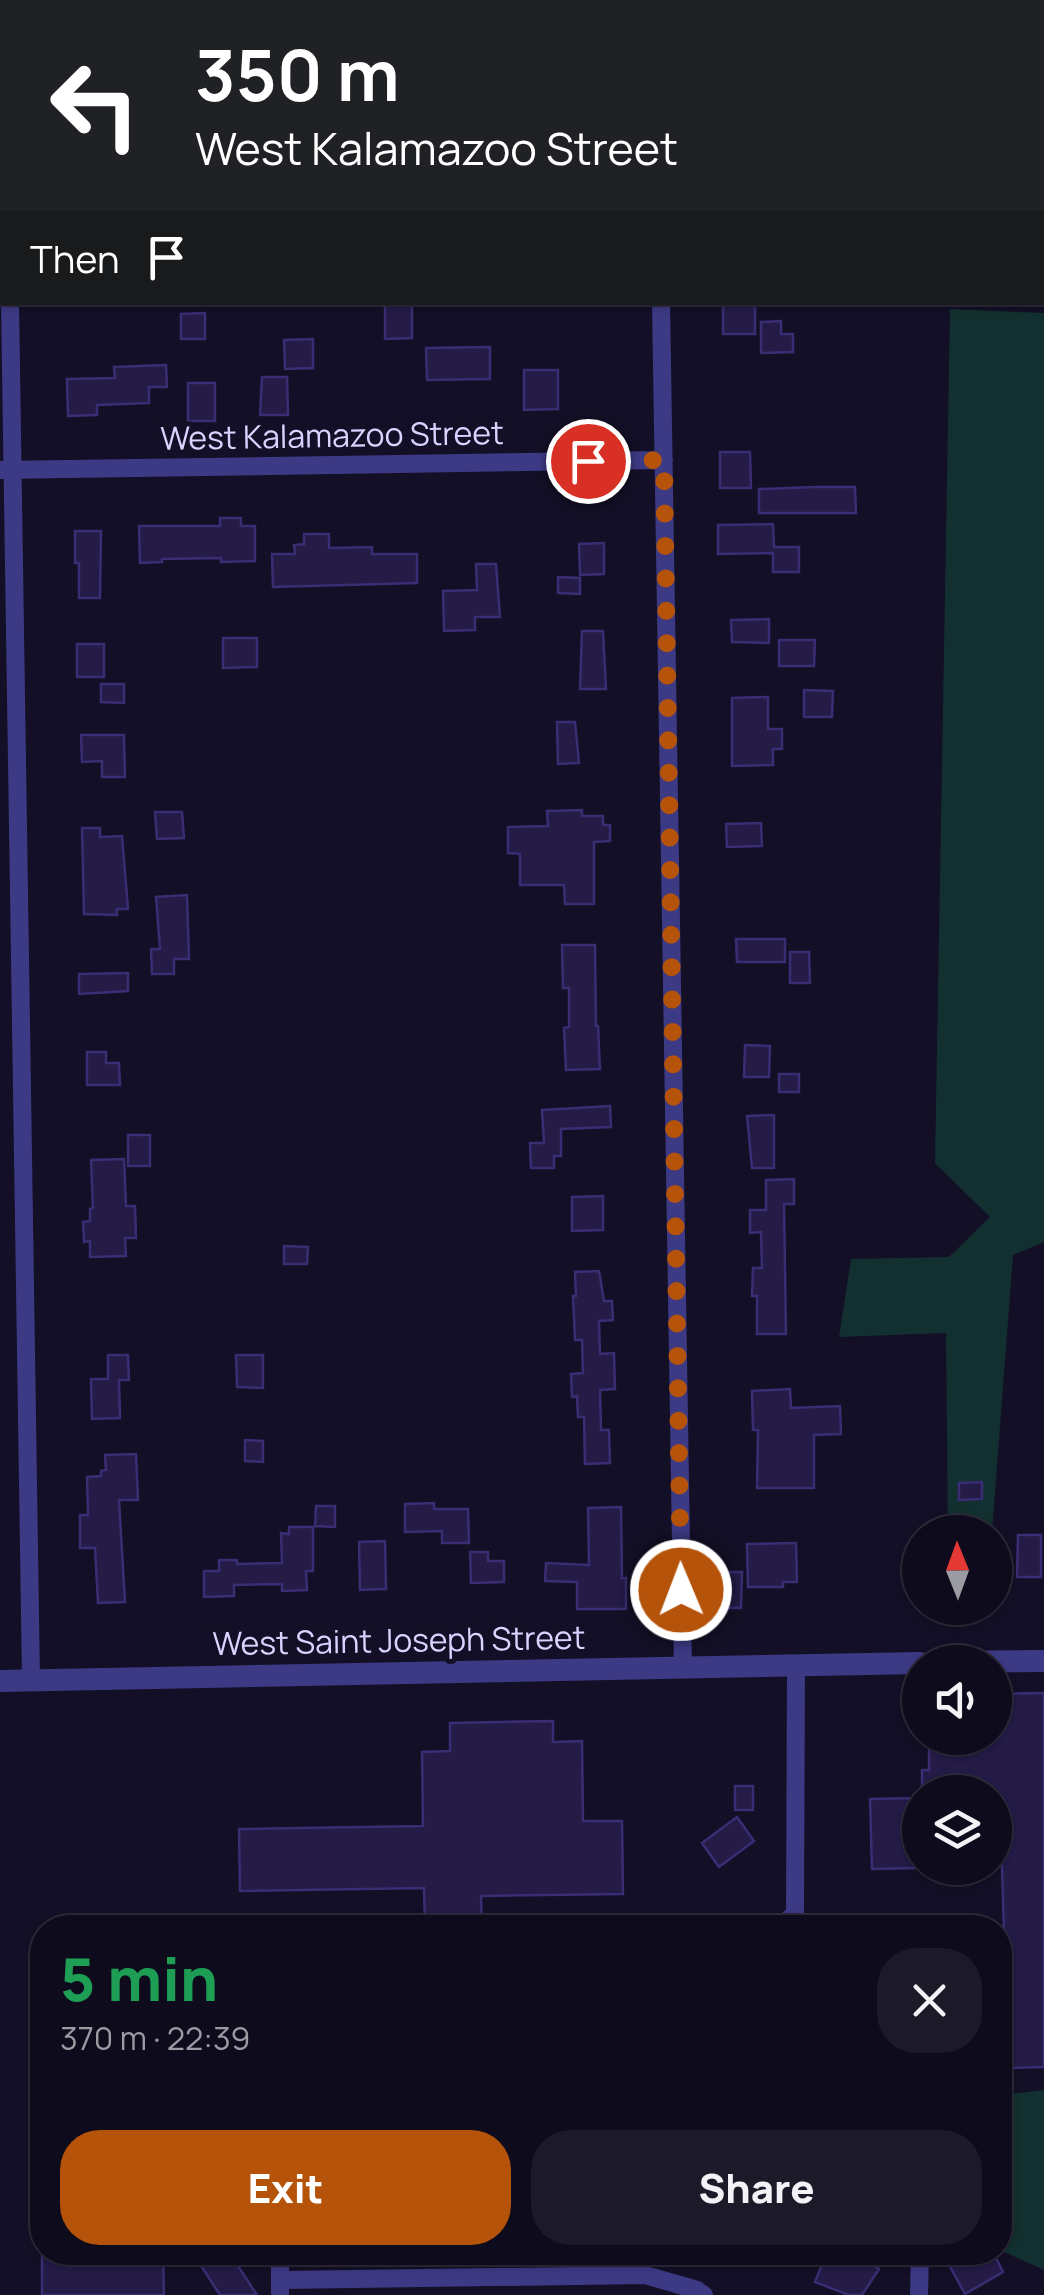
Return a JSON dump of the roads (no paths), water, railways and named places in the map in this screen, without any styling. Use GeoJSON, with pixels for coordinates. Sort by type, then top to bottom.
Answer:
{"type":"FeatureCollection","features":[{"type":"Feature","properties":{"kind":"street"},"geometry":{"type":"LineString","coordinates":[[10,305],[6,470],[31,1680]]}},
{"type":"Feature","properties":{"kind":"street"},"geometry":{"type":"LineString","coordinates":[[662,305],[682,1668]]}},
{"type":"Feature","properties":{"kind":"street","name":"West Kalamazoo Street"},"geometry":{"type":"LineString","coordinates":[[6,470],[664,460]]}},
{"type":"Feature","properties":{"kind":"street"},"geometry":{"type":"LineString","coordinates":[[1012,1661],[1044,1661]]}},
{"type":"Feature","properties":{"kind":"street","name":"West Saint Joseph Street"},"geometry":{"type":"LineString","coordinates":[[0,1681],[902,1663]]}},
{"type":"Feature","properties":{"kind":"street"},"geometry":{"type":"LineString","coordinates":[[796,1664],[796,1915]]}},
{"type":"Feature","properties":{"kind":"street"},"geometry":{"type":"LineString","coordinates":[[919,2295],[920,2265]]}},
{"type":"Feature","properties":{"kind":"street"},"geometry":{"type":"LineString","coordinates":[[280,2287],[646,2276],[704,2295]]}}]}
